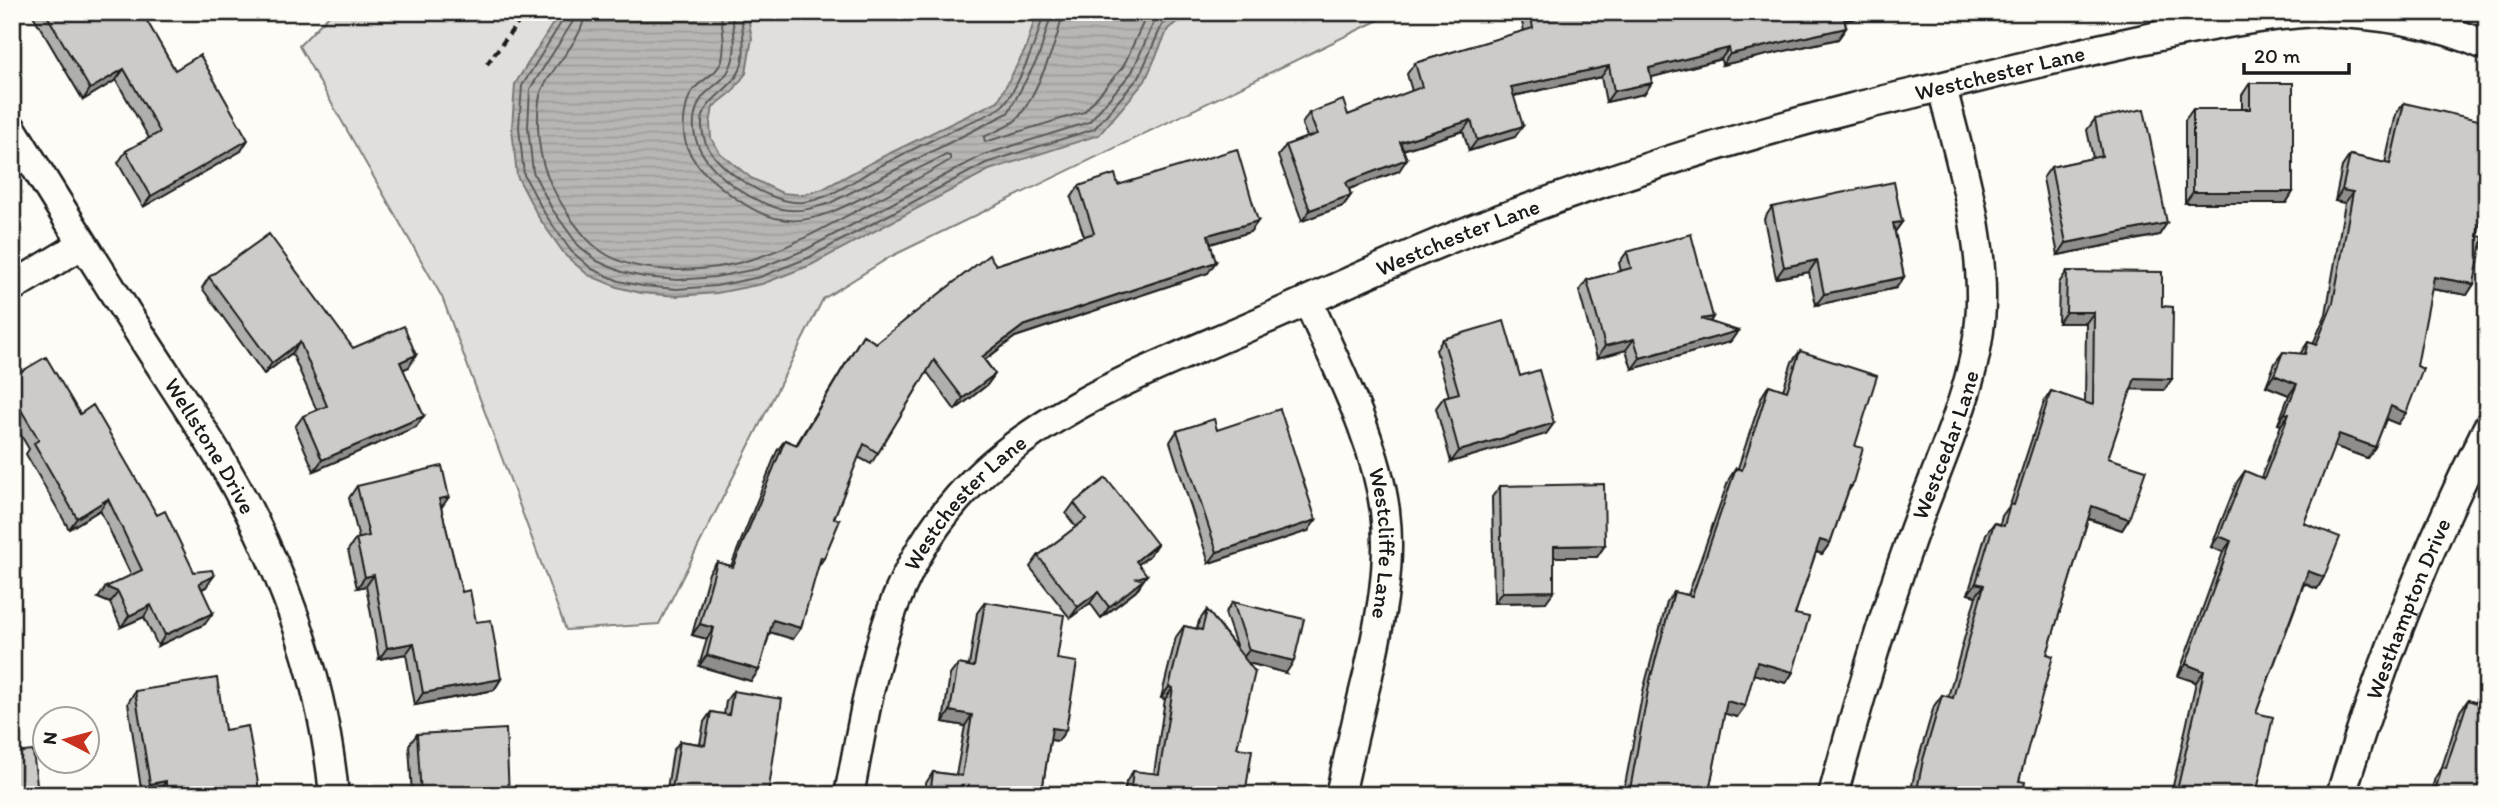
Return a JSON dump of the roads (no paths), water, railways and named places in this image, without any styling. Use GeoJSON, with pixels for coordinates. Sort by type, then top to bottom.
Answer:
{"type":"FeatureCollection","features":[{"type":"Feature","properties":{"kind":"street","name":"Westchester Lane"},"geometry":{"type":"LineString","coordinates":[[849,795],[868,696],[889,614],[920,548],[959,496],[1013,447],[1075,407],[1427,247],[1587,188],[1850,108],[2067,55],[2280,14],[2315,12]]}},
{"type":"Feature","properties":{"kind":"street"},"geometry":{"type":"LineString","coordinates":[[2322,12],[2392,18],[2428,25],[2487,46]]}},
{"type":"Feature","properties":{"kind":"street","name":"Westcedar Lane"},"geometry":{"type":"LineString","coordinates":[[1833,795],[1889,602],[1968,384],[1979,331],[1981,288],[1974,218],[1942,87]]}},
{"type":"Feature","properties":{"kind":"street","name":"Wellstone Drive"},"geometry":{"type":"LineString","coordinates":[[12,130],[219,457],[261,538],[285,592],[322,709],[334,795]]}},
{"type":"Feature","properties":{"kind":"street"},"geometry":{"type":"LineString","coordinates":[[12,287],[82,244]]}},
{"type":"Feature","properties":{"kind":"street","name":"Westcliffe Lane"},"geometry":{"type":"LineString","coordinates":[[1308,300],[1369,445],[1385,510],[1387,537],[1385,591],[1379,625],[1340,795]]}},
{"type":"Feature","properties":{"kind":"street","name":"Westhampton Drive"},"geometry":{"type":"LineString","coordinates":[[2341,795],[2372,698],[2408,601],[2444,516],[2487,429]]}},
{"type":"Feature","properties":{"kind":"water"},"geometry":{"type":"Polygon","coordinates":[[[560,12],[747,12],[752,38],[746,73],[732,92],[713,107],[711,138],[720,153],[751,178],[782,193],[803,195],[823,189],[998,101],[1025,50],[1037,12],[1190,12],[1168,29],[1145,81],[1099,135],[989,170],[811,265],[762,284],[717,293],[677,296],[641,293],[588,275],[566,256],[539,218],[517,176],[512,128],[515,84],[560,12]]]}}]}
